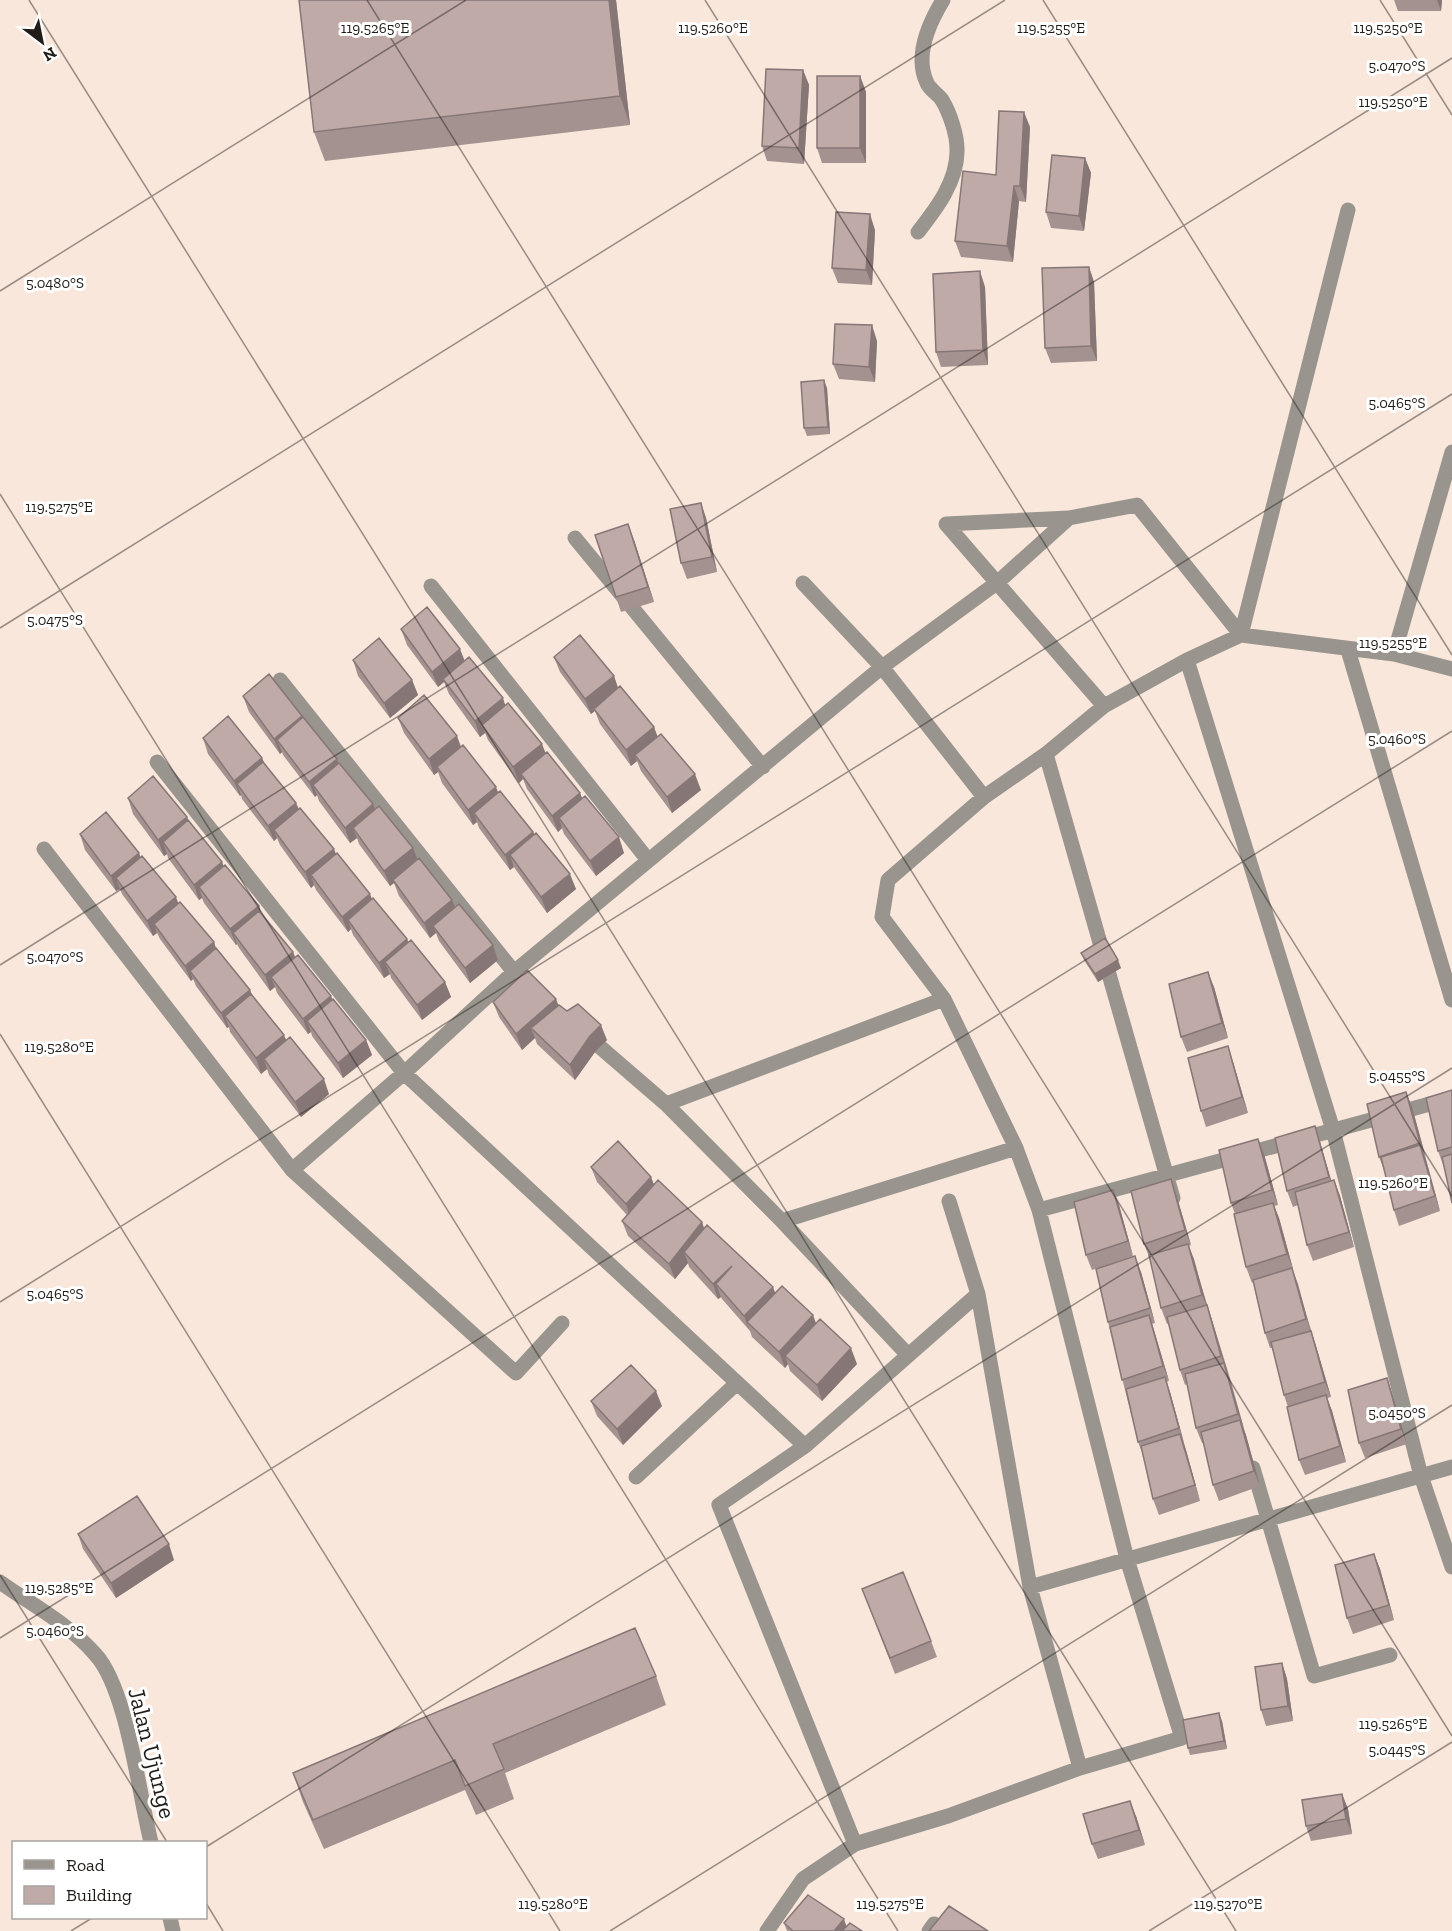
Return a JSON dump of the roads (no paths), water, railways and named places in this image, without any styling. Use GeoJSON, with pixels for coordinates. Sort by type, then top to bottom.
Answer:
{"type":"FeatureCollection","features":[{"type":"Feature","properties":{"kind":"street"},"geometry":{"type":"LineString","coordinates":[[918,232],[951,182],[957,150],[950,119],[942,100],[927,84],[922,64],[924,41],[933,17],[943,0]]}},
{"type":"Feature","properties":{"kind":"street"},"geometry":{"type":"LineString","coordinates":[[1241,635],[1348,210]]}},
{"type":"Feature","properties":{"kind":"street"},"geometry":{"type":"LineString","coordinates":[[1394,654],[1452,452]]}},
{"type":"Feature","properties":{"kind":"street"},"geometry":{"type":"LineString","coordinates":[[1104,706],[946,524],[1069,518],[1137,505],[1241,635]]}},
{"type":"Feature","properties":{"kind":"street"},"geometry":{"type":"LineString","coordinates":[[292,1170],[404,1073],[514,972],[882,667],[998,582],[1069,518]]}},
{"type":"Feature","properties":{"kind":"street"},"geometry":{"type":"LineString","coordinates":[[575,538],[763,767]]}},
{"type":"Feature","properties":{"kind":"street"},"geometry":{"type":"LineString","coordinates":[[803,584],[882,667],[984,797]]}},
{"type":"Feature","properties":{"kind":"street"},"geometry":{"type":"LineString","coordinates":[[431,586],[648,860]]}},
{"type":"Feature","properties":{"kind":"street"},"geometry":{"type":"LineString","coordinates":[[767,1931],[803,1879],[855,1844],[948,1816],[1080,1768],[1182,1738],[1127,1559],[1039,1210],[1016,1149],[944,999],[882,917],[888,880],[984,797],[1046,754],[1104,706],[1188,660],[1241,635],[1394,654],[1452,669]]}},
{"type":"Feature","properties":{"kind":"street"},"geometry":{"type":"LineString","coordinates":[[1348,650],[1452,1000]]}},
{"type":"Feature","properties":{"kind":"street"},"geometry":{"type":"LineString","coordinates":[[1188,660],[1333,1130],[1421,1476],[1452,1567]]}},
{"type":"Feature","properties":{"kind":"street"},"geometry":{"type":"LineString","coordinates":[[279,680],[514,972],[532,987]]}},
{"type":"Feature","properties":{"kind":"street"},"geometry":{"type":"LineString","coordinates":[[1046,754],[1176,1210]]}},
{"type":"Feature","properties":{"kind":"street"},"geometry":{"type":"LineString","coordinates":[[157,762],[404,1073],[805,1446]]}},
{"type":"Feature","properties":{"kind":"street"},"geometry":{"type":"LineString","coordinates":[[44,849],[292,1170],[516,1373],[562,1323]]}},
{"type":"Feature","properties":{"kind":"street"},"geometry":{"type":"LineString","coordinates":[[666,1104],[944,999]]}},
{"type":"Feature","properties":{"kind":"street"},"geometry":{"type":"LineString","coordinates":[[577,1026],[666,1104],[782,1221],[909,1355]]}},
{"type":"Feature","properties":{"kind":"street"},"geometry":{"type":"LineString","coordinates":[[1039,1210],[1452,1098]]}},
{"type":"Feature","properties":{"kind":"street"},"geometry":{"type":"LineString","coordinates":[[782,1221],[1016,1149]]}},
{"type":"Feature","properties":{"kind":"street"},"geometry":{"type":"LineString","coordinates":[[949,1201],[978,1294],[1030,1587],[1080,1768]]}},
{"type":"Feature","properties":{"kind":"street"},"geometry":{"type":"LineString","coordinates":[[855,1844],[719,1505],[805,1446],[978,1294]]}},
{"type":"Feature","properties":{"kind":"street"},"geometry":{"type":"LineString","coordinates":[[636,1477],[737,1383]]}},
{"type":"Feature","properties":{"kind":"street"},"geometry":{"type":"LineString","coordinates":[[1248,1451],[1314,1676],[1390,1655]]}},
{"type":"Feature","properties":{"kind":"street"},"geometry":{"type":"LineString","coordinates":[[1030,1587],[1452,1467]]}},
{"type":"Feature","properties":{"kind":"street","name":"Jalan Ujunge"},"geometry":{"type":"LineString","coordinates":[[0,1582],[59,1622],[97,1655],[113,1684],[127,1730],[151,1841]]}},
{"type":"Feature","properties":{"kind":"street"},"geometry":{"type":"LineString","coordinates":[[929,1931],[934,1924],[944,1931]]}}]}
